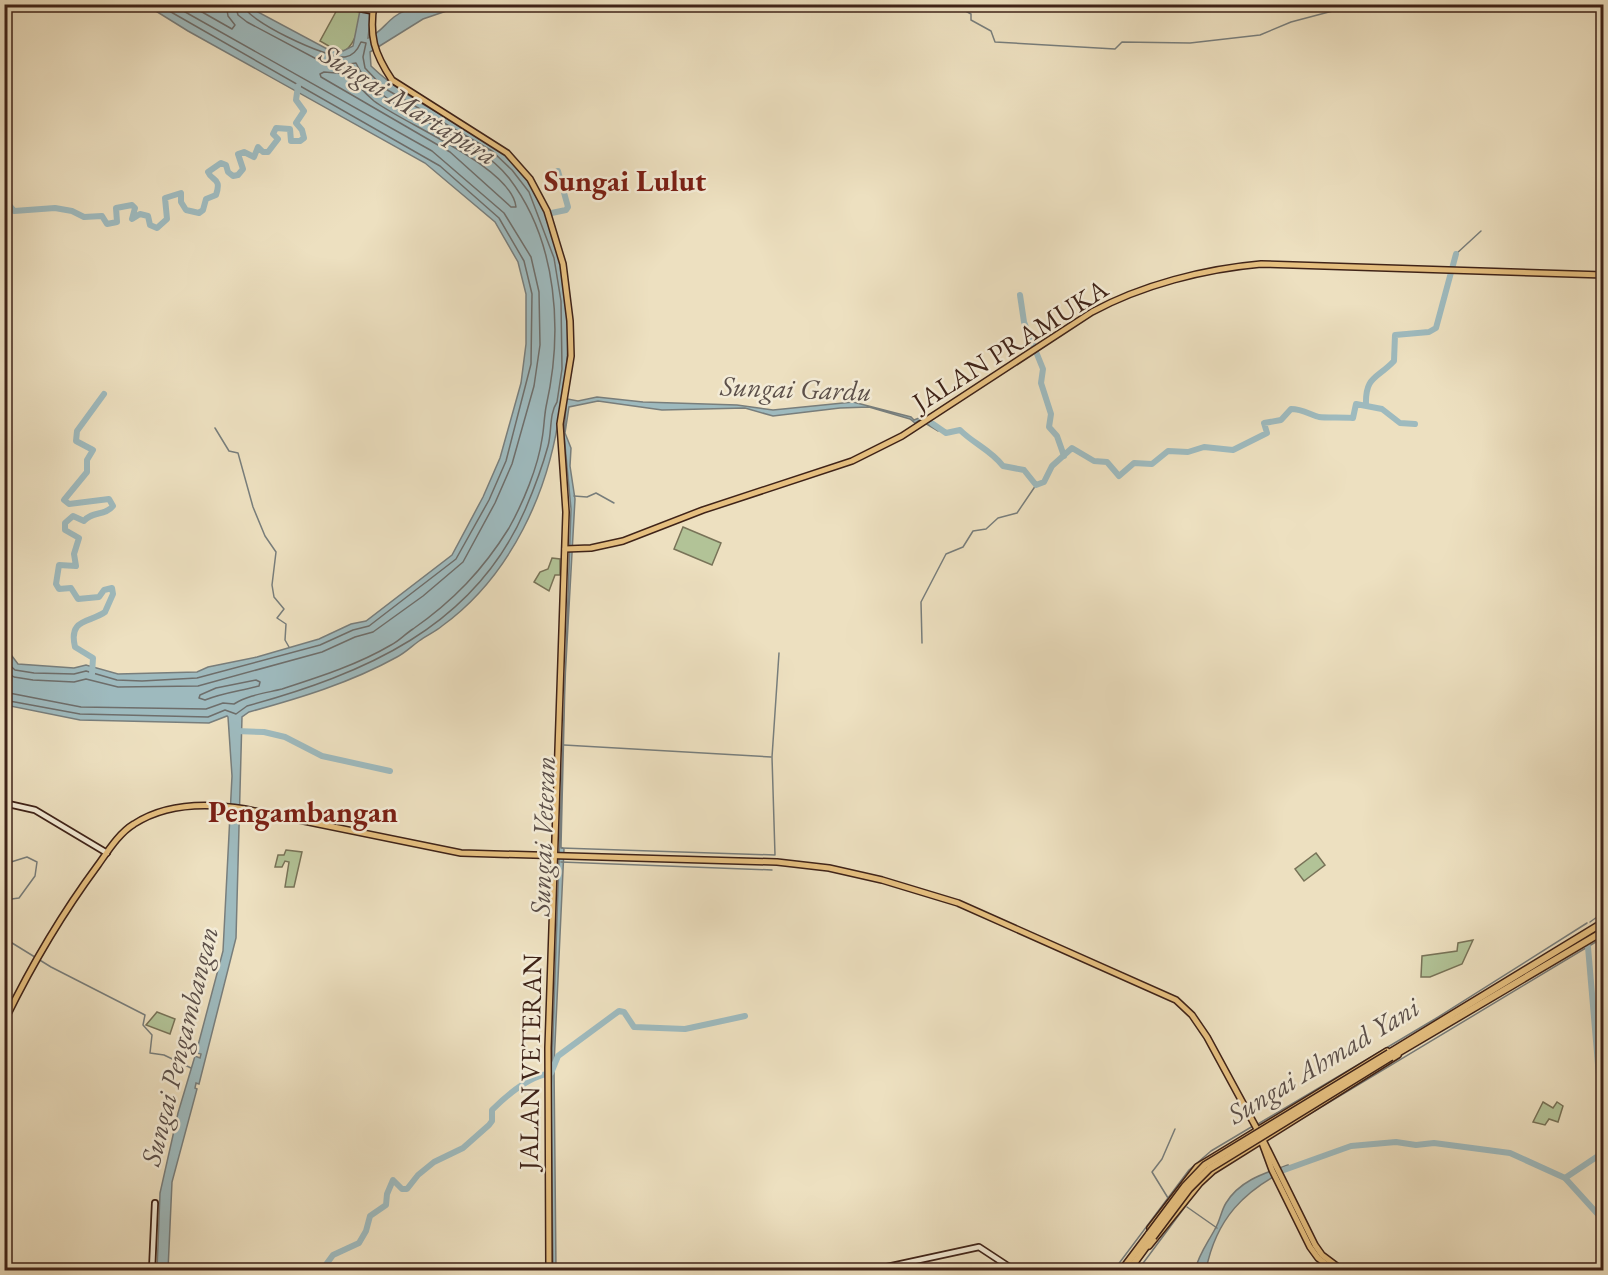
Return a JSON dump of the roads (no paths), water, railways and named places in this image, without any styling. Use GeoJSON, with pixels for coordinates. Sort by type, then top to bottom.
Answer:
{"type":"FeatureCollection","features":[{"type":"Feature","properties":{"kind":"highway"},"geometry":{"type":"LineString","coordinates":[[1398,1050],[1571,951],[1576,943],[1604,922]]}},
{"type":"Feature","properties":{"kind":"highway"},"geometry":{"type":"LineString","coordinates":[[1124,1270],[1151,1236],[1185,1185],[1205,1165],[1390,1055],[1567,944],[1576,943],[1604,931]]}},
{"type":"Feature","properties":{"kind":"highway"},"geometry":{"type":"LineString","coordinates":[[1567,944],[1571,951]]}},
{"type":"Feature","properties":{"kind":"main road","name":"JALAN VETERAN"},"geometry":{"type":"LineString","coordinates":[[373,9],[371,35],[378,54],[396,83],[507,153],[530,179],[548,214],[560,250],[568,293],[571,356],[562,413],[570,549],[559,855],[548,1074],[549,1270]]}},
{"type":"Feature","properties":{"kind":"main road","name":"JALAN PRAMUKA"},"geometry":{"type":"LineString","coordinates":[[570,549],[617,543],[717,505],[827,470],[889,443],[1038,346],[1119,298],[1148,287],[1243,266],[1604,275]]}},
{"type":"Feature","properties":{"kind":"main road"},"geometry":{"type":"LineString","coordinates":[[4,1022],[39,952],[107,853],[129,827],[142,819],[199,804],[242,808],[461,853],[777,862],[829,868],[882,880],[958,903],[1176,1000],[1192,1015],[1207,1037],[1263,1143],[1313,1252],[1334,1270]]}},
{"type":"Feature","properties":{"kind":"main road"},"geometry":{"type":"LineString","coordinates":[[1144,1245],[1191,1173],[1253,1126],[1276,1116],[1360,1066],[1398,1050]]}},
{"type":"Feature","properties":{"kind":"main road"},"geometry":{"type":"LineString","coordinates":[[1144,1245],[1200,1183],[1239,1155],[1263,1143],[1398,1050]]}},
{"type":"Feature","properties":{"kind":"main road"},"geometry":{"type":"LineString","coordinates":[[1276,1116],[1272,1127],[1283,1128]]}},
{"type":"Feature","properties":{"kind":"main road"},"geometry":{"type":"LineString","coordinates":[[1233,1143],[1246,1142],[1247,1146],[1239,1155]]}},
{"type":"Feature","properties":{"kind":"main road"},"geometry":{"type":"LineString","coordinates":[[1277,1176],[1318,1251],[1342,1270]]}},
{"type":"Feature","properties":{"kind":"street"},"geometry":{"type":"LineString","coordinates":[[335,4],[373,9]]}},
{"type":"Feature","properties":{"kind":"street"},"geometry":{"type":"LineString","coordinates":[[4,803],[35,810],[107,853]]}},
{"type":"Feature","properties":{"kind":"street"},"geometry":{"type":"LineString","coordinates":[[152,1270],[154,1203]]}},
{"type":"Feature","properties":{"kind":"street"},"geometry":{"type":"LineString","coordinates":[[873,1270],[979,1247],[1014,1270]]}},
{"type":"Feature","properties":{"kind":"water","name":"Sungai Martapura"},"geometry":{"type":"Polygon","coordinates":[[[146,5],[245,5],[329,50],[343,51],[353,46],[361,5],[372,5],[368,38],[394,17],[410,8],[428,5],[464,5],[423,19],[370,52],[371,66],[385,79],[417,101],[501,151],[523,172],[540,199],[553,231],[562,265],[566,300],[568,335],[562,398],[578,401],[597,397],[643,402],[737,405],[773,410],[853,402],[911,417],[914,420],[924,416],[940,427],[938,431],[920,420],[915,423],[910,419],[869,407],[773,416],[745,408],[662,410],[598,401],[569,407],[565,433],[571,448],[570,466],[575,499],[565,673],[571,509],[564,434],[566,408],[560,408],[547,470],[523,529],[507,557],[466,606],[403,654],[361,675],[249,712],[242,717],[236,938],[199,1084],[196,1083],[195,1088],[197,1089],[172,1182],[168,1270],[157,1270],[160,1193],[178,1113],[195,1056],[200,1058],[201,1054],[196,1053],[223,951],[232,776],[228,717],[209,723],[80,720],[5,705],[4,655],[12,656],[18,664],[74,668],[86,665],[118,674],[197,672],[208,667],[257,657],[319,639],[351,624],[366,621],[452,555],[483,497],[500,458],[521,383],[526,344],[526,294],[518,262],[495,222],[425,163],[188,31],[146,5]]]}},
{"type":"Feature","properties":{"kind":"water"},"geometry":{"type":"Polygon","coordinates":[[[565,694],[561,847],[564,849],[554,1065],[556,1270],[553,1270],[551,1093],[565,694]]]}},
{"type":"Feature","properties":{"kind":"water"},"geometry":{"type":"Polygon","coordinates":[[[1288,1165],[1290,1168],[1259,1186],[1234,1208],[1217,1236],[1206,1270],[1195,1270],[1217,1226],[1224,1206],[1238,1188],[1254,1178],[1288,1165]]]}},
{"type":"Feature","properties":{"kind":"waterway"},"geometry":{"type":"LineString","coordinates":[[953,4],[971,14],[971,20],[991,31],[995,42],[1115,49],[1122,42],[1190,43],[1260,35],[1291,22],[1359,4]]}},
{"type":"Feature","properties":{"kind":"waterway"},"geometry":{"type":"LineString","coordinates":[[4,199],[14,211],[55,208],[72,211],[84,217],[102,216],[107,224],[117,222],[116,208],[132,205],[135,208],[132,219],[140,214],[148,216],[150,225],[157,228],[167,219],[165,198],[181,193],[181,202],[186,210],[199,213],[203,210],[206,199],[216,195],[218,189],[217,182],[208,172],[221,163],[226,165],[228,172],[233,176],[238,175],[243,169],[238,154],[244,152],[254,157],[258,147],[263,152],[268,152],[278,139],[273,134],[276,128],[290,129],[291,141],[300,141],[304,138],[302,130],[296,123],[304,111],[296,100],[298,86]]}},
{"type":"Feature","properties":{"kind":"waterway"},"geometry":{"type":"LineString","coordinates":[[542,215],[566,210],[568,207],[558,171]]}},
{"type":"Feature","properties":{"kind":"waterway"},"geometry":{"type":"LineString","coordinates":[[1456,254],[1481,231]]}},
{"type":"Feature","properties":{"kind":"waterway"},"geometry":{"type":"LineString","coordinates":[[1366,405],[1370,383],[1394,361],[1395,335],[1429,332],[1436,328],[1456,254]]}},
{"type":"Feature","properties":{"kind":"waterway"},"geometry":{"type":"LineString","coordinates":[[1020,295],[1024,322],[1043,369],[1041,383],[1051,414],[1049,427],[1057,436],[1064,456]]}},
{"type":"Feature","properties":{"kind":"waterway"},"geometry":{"type":"LineString","coordinates":[[92,674],[93,658],[75,647],[75,631],[77,626],[105,612],[113,594],[112,588],[104,590],[99,597],[78,599],[71,588],[59,589],[56,584],[59,565],[76,566],[74,554],[79,538],[65,530],[65,523],[73,516],[84,521],[113,506],[109,499],[69,504],[64,500],[87,472],[87,460],[93,450],[76,441],[77,431],[104,394]]}},
{"type":"Feature","properties":{"kind":"waterway","name":"Sungai Gardu"},"geometry":{"type":"LineString","coordinates":[[933,424],[946,433],[960,430],[1003,466],[1024,470],[1036,485],[1044,482],[1052,466],[1072,448],[1094,461],[1107,462],[1119,476],[1134,463],[1152,464],[1168,451],[1188,452],[1204,447],[1233,450],[1267,433],[1264,423],[1281,420],[1291,409],[1319,417],[1353,418],[1356,404],[1382,409],[1400,423],[1415,424]]}},
{"type":"Feature","properties":{"kind":"waterway"},"geometry":{"type":"LineString","coordinates":[[215,428],[229,451],[238,453],[253,507],[265,536],[276,552],[272,585],[274,597],[284,609],[277,618],[286,624],[285,640],[289,647]]}},
{"type":"Feature","properties":{"kind":"waterway"},"geometry":{"type":"LineString","coordinates":[[922,643],[921,602],[946,554],[963,547],[973,531],[986,529],[998,518],[1017,513],[1036,485]]}},
{"type":"Feature","properties":{"kind":"waterway"},"geometry":{"type":"LineString","coordinates":[[574,496],[587,497],[596,493],[614,503]]}},
{"type":"Feature","properties":{"kind":"waterway","name":"Sungai Veteran"},"geometry":{"type":"LineString","coordinates":[[561,848],[775,855],[772,757],[779,653]]}},
{"type":"Feature","properties":{"kind":"waterway"},"geometry":{"type":"LineString","coordinates":[[236,731],[264,732],[285,737],[322,756],[390,771]]}},
{"type":"Feature","properties":{"kind":"waterway","name":"Sungai Veteran"},"geometry":{"type":"LineString","coordinates":[[564,745],[771,757]]}},
{"type":"Feature","properties":{"kind":"waterway"},"geometry":{"type":"LineString","coordinates":[[4,900],[19,898],[35,876],[37,862],[27,857],[11,862]]}},
{"type":"Feature","properties":{"kind":"waterway","name":"Sungai Veteran"},"geometry":{"type":"LineString","coordinates":[[561,862],[772,870]]}},
{"type":"Feature","properties":{"kind":"waterway","name":"Sungai Ahmad Yani"},"geometry":{"type":"LineString","coordinates":[[1590,922],[1604,912]]}},
{"type":"Feature","properties":{"kind":"waterway","name":"Sungai Ahmad Yani"},"geometry":{"type":"LineString","coordinates":[[1258,1124],[1435,1019],[1587,923]]}},
{"type":"Feature","properties":{"kind":"waterway","name":"Sungai Ahmad Yani"},"geometry":{"type":"LineString","coordinates":[[1265,1141],[1604,937]]}},
{"type":"Feature","properties":{"kind":"waterway","name":"Sungai Pengambangan"},"geometry":{"type":"LineString","coordinates":[[4,938],[51,967],[145,1015],[143,1025],[152,1035],[150,1053],[164,1055],[191,1068]]}},
{"type":"Feature","properties":{"kind":"waterway"},"geometry":{"type":"LineString","coordinates":[[1565,1178],[1598,1156],[1600,1149],[1599,1076],[1588,947]]}},
{"type":"Feature","properties":{"kind":"waterway"},"geometry":{"type":"LineString","coordinates":[[322,1270],[333,1255],[359,1243],[366,1231],[370,1216],[386,1205],[387,1194],[393,1180],[402,1189],[407,1189],[418,1175],[434,1162],[463,1148],[489,1125],[492,1121],[492,1110],[505,1098],[527,1082],[551,1073],[558,1056],[619,1011],[624,1012],[634,1027],[685,1029],[745,1016]]}},
{"type":"Feature","properties":{"kind":"waterway","name":"Sungai Ahmad Yani"},"geometry":{"type":"LineString","coordinates":[[1114,1270],[1189,1170],[1211,1151],[1253,1126]]}},
{"type":"Feature","properties":{"kind":"waterway"},"geometry":{"type":"LineString","coordinates":[[1168,1198],[1152,1172],[1162,1159],[1175,1129]]}},
{"type":"Feature","properties":{"kind":"waterway"},"geometry":{"type":"LineString","coordinates":[[1284,1170],[1351,1146],[1396,1142],[1416,1145],[1434,1143],[1510,1153],[1565,1178],[1604,1221]]}},
{"type":"Feature","properties":{"kind":"waterway","name":"Sungai Ahmad Yani"},"geometry":{"type":"LineString","coordinates":[[1138,1270],[1193,1196]]}},
{"type":"Feature","properties":{"kind":"waterway"},"geometry":{"type":"LineString","coordinates":[[1187,1207],[1217,1228]]}},
{"type":"Feature","properties":{"kind":"district","name":"Sungai Lulut"},"geometry":{"type":"Point","coordinates":[625,180]}},
{"type":"Feature","properties":{"kind":"district","name":"Pengambangan"},"geometry":{"type":"Point","coordinates":[303,811]}}]}
